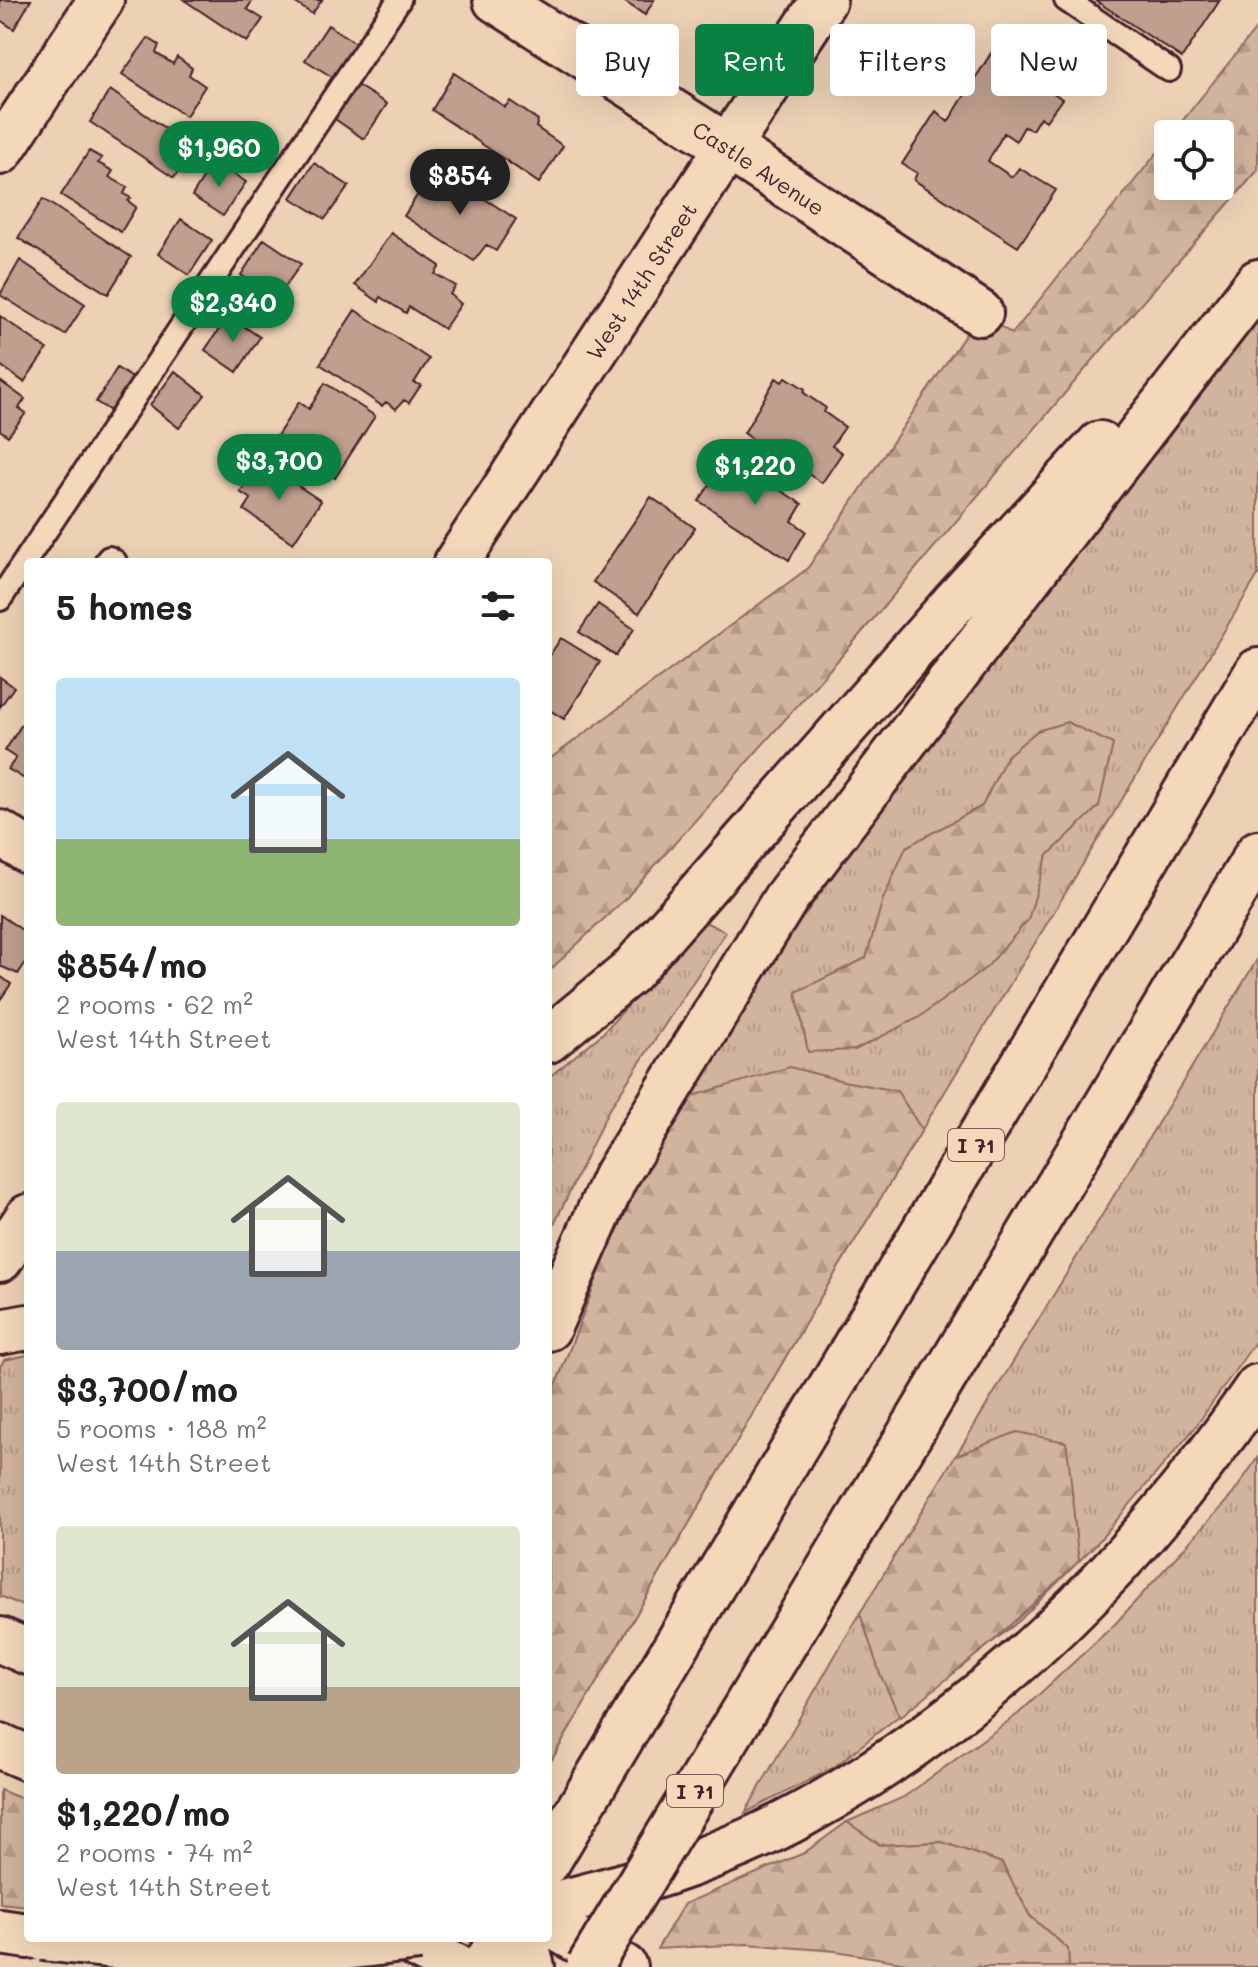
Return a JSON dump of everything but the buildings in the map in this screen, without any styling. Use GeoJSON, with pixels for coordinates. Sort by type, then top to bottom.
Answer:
{"type":"FeatureCollection","features":[{"type":"Feature","properties":{"kind":"main road"},"geometry":{"type":"LineString","coordinates":[[0,152],[101,0]]}},
{"type":"Feature","properties":{"kind":"main road","name":"Castle Avenue"},"geometry":{"type":"LineString","coordinates":[[496,0],[728,147],[980,313]]}},
{"type":"Feature","properties":{"kind":"main road","name":"West 14th Street"},"geometry":{"type":"LineString","coordinates":[[460,558],[824,0]]}},
{"type":"Feature","properties":{"kind":"main road"},"geometry":{"type":"LineString","coordinates":[[552,1037],[629,973],[953,604],[1258,271]]}},
{"type":"Feature","properties":{"kind":"main road"},"geometry":{"type":"LineString","coordinates":[[552,1319],[614,1179],[786,898],[1258,282]]}},
{"type":"Feature","properties":{"kind":"main road","name":"I 71"},"geometry":{"type":"LineString","coordinates":[[552,1854],[1258,671]]}},
{"type":"Feature","properties":{"kind":"main road"},"geometry":{"type":"LineString","coordinates":[[0,833],[24,848]]}},
{"type":"Feature","properties":{"kind":"main road","name":"I 71"},"geometry":{"type":"LineString","coordinates":[[589,1967],[1258,853]]}},
{"type":"Feature","properties":{"kind":"main road"},"geometry":{"type":"LineString","coordinates":[[0,1259],[24,1223]]}},
{"type":"Feature","properties":{"kind":"main road"},"geometry":{"type":"LineString","coordinates":[[0,1332],[24,1328]]}},
{"type":"Feature","properties":{"kind":"main road"},"geometry":{"type":"LineString","coordinates":[[552,1905],[710,1856],[802,1815],[915,1746],[981,1696],[1046,1636],[1139,1540],[1176,1497],[1258,1387]]}},
{"type":"Feature","properties":{"kind":"main road"},"geometry":{"type":"LineString","coordinates":[[0,1640],[24,1650]]}},
{"type":"Feature","properties":{"kind":"main road"},"geometry":{"type":"LineString","coordinates":[[0,1746],[24,1756]]}},
{"type":"Feature","properties":{"kind":"main road"},"geometry":{"type":"LineString","coordinates":[[552,1925],[624,1967]]}},
{"type":"Feature","properties":{"kind":"main road"},"geometry":{"type":"LineString","coordinates":[[78,1942],[150,1950],[304,1952],[386,1942]]}},
{"type":"Feature","properties":{"kind":"main road"},"geometry":{"type":"LineString","coordinates":[[409,1942],[456,1967]]}},
{"type":"Feature","properties":{"kind":"main road"},"geometry":{"type":"LineString","coordinates":[[484,1967],[500,1942]]}},
{"type":"Feature","properties":{"kind":"main road"},"geometry":{"type":"LineString","coordinates":[[525,1942],[532,1967]]}},
{"type":"Feature","properties":{"kind":"lane"},"geometry":{"type":"LineString","coordinates":[[27,558],[399,0]]}},
{"type":"Feature","properties":{"kind":"lane"},"geometry":{"type":"LineString","coordinates":[[1066,0],[1169,70]]}},
{"type":"Feature","properties":{"kind":"lane"},"geometry":{"type":"LineString","coordinates":[[0,599],[24,563]]}},
{"type":"Feature","properties":{"kind":"green space"},"geometry":{"type":"Polygon","coordinates":[[[1258,26],[1258,170],[1234,197],[1234,120],[1183,120],[1258,26]]]}},
{"type":"Feature","properties":{"kind":"green space"},"geometry":{"type":"Polygon","coordinates":[[[1154,156],[1154,200],[1232,200],[846,651],[627,897],[552,968],[552,757],[807,569],[980,313],[1012,334],[1154,156]]]}},
{"type":"Feature","properties":{"kind":"green space"},"geometry":{"type":"Polygon","coordinates":[[[1258,320],[1258,575],[820,1298],[552,1759],[552,1396],[622,1212],[732,1016],[896,788],[1258,320]]]}},
{"type":"Feature","properties":{"kind":"green space"},"geometry":{"type":"Polygon","coordinates":[[[1067,722],[1113,744],[1099,806],[1047,856],[1028,920],[987,967],[918,1018],[855,1050],[808,1052],[796,992],[866,958],[883,899],[906,847],[982,806],[1007,756],[1037,731],[1067,722]]]}},
{"type":"Feature","properties":{"kind":"green space"},"geometry":{"type":"Polygon","coordinates":[[[705,922],[726,932],[608,1111],[552,1229],[552,1075],[602,1034],[705,922]]]}},
{"type":"Feature","properties":{"kind":"green space"},"geometry":{"type":"Polygon","coordinates":[[[1258,958],[1258,1338],[1194,1429],[1098,1542],[1019,1621],[833,1768],[745,1813],[840,1647],[1258,958]]]}},
{"type":"Feature","properties":{"kind":"green space"},"geometry":{"type":"Polygon","coordinates":[[[790,1067],[897,1091],[922,1130],[820,1298],[552,1759],[552,1396],[622,1212],[686,1098],[790,1067]]]}},
{"type":"Feature","properties":{"kind":"green space"},"geometry":{"type":"Polygon","coordinates":[[[24,1356],[24,1606],[0,1596],[0,1367],[4,1360],[24,1356]]]}},
{"type":"Feature","properties":{"kind":"green space"},"geometry":{"type":"Polygon","coordinates":[[[1017,1432],[1066,1442],[1079,1561],[991,1643],[900,1717],[880,1674],[860,1613],[955,1456],[1017,1432]]]}},
{"type":"Feature","properties":{"kind":"green space"},"geometry":{"type":"Polygon","coordinates":[[[1258,1457],[1258,1967],[1069,1967],[1068,1949],[1030,1916],[1002,1863],[942,1842],[880,1845],[847,1822],[904,1797],[1018,1714],[1115,1624],[1233,1494],[1258,1457]]]}},
{"type":"Feature","properties":{"kind":"green space"},"geometry":{"type":"Polygon","coordinates":[[[0,1790],[24,1799],[24,1906],[0,1903],[0,1790]]]}},
{"type":"Feature","properties":{"kind":"green space"},"geometry":{"type":"Polygon","coordinates":[[[847,1822],[880,1845],[942,1842],[1002,1863],[1030,1916],[1068,1949],[1069,1967],[930,1967],[836,1951],[747,1944],[657,1949],[684,1904],[804,1853],[847,1822]]]}}]}
